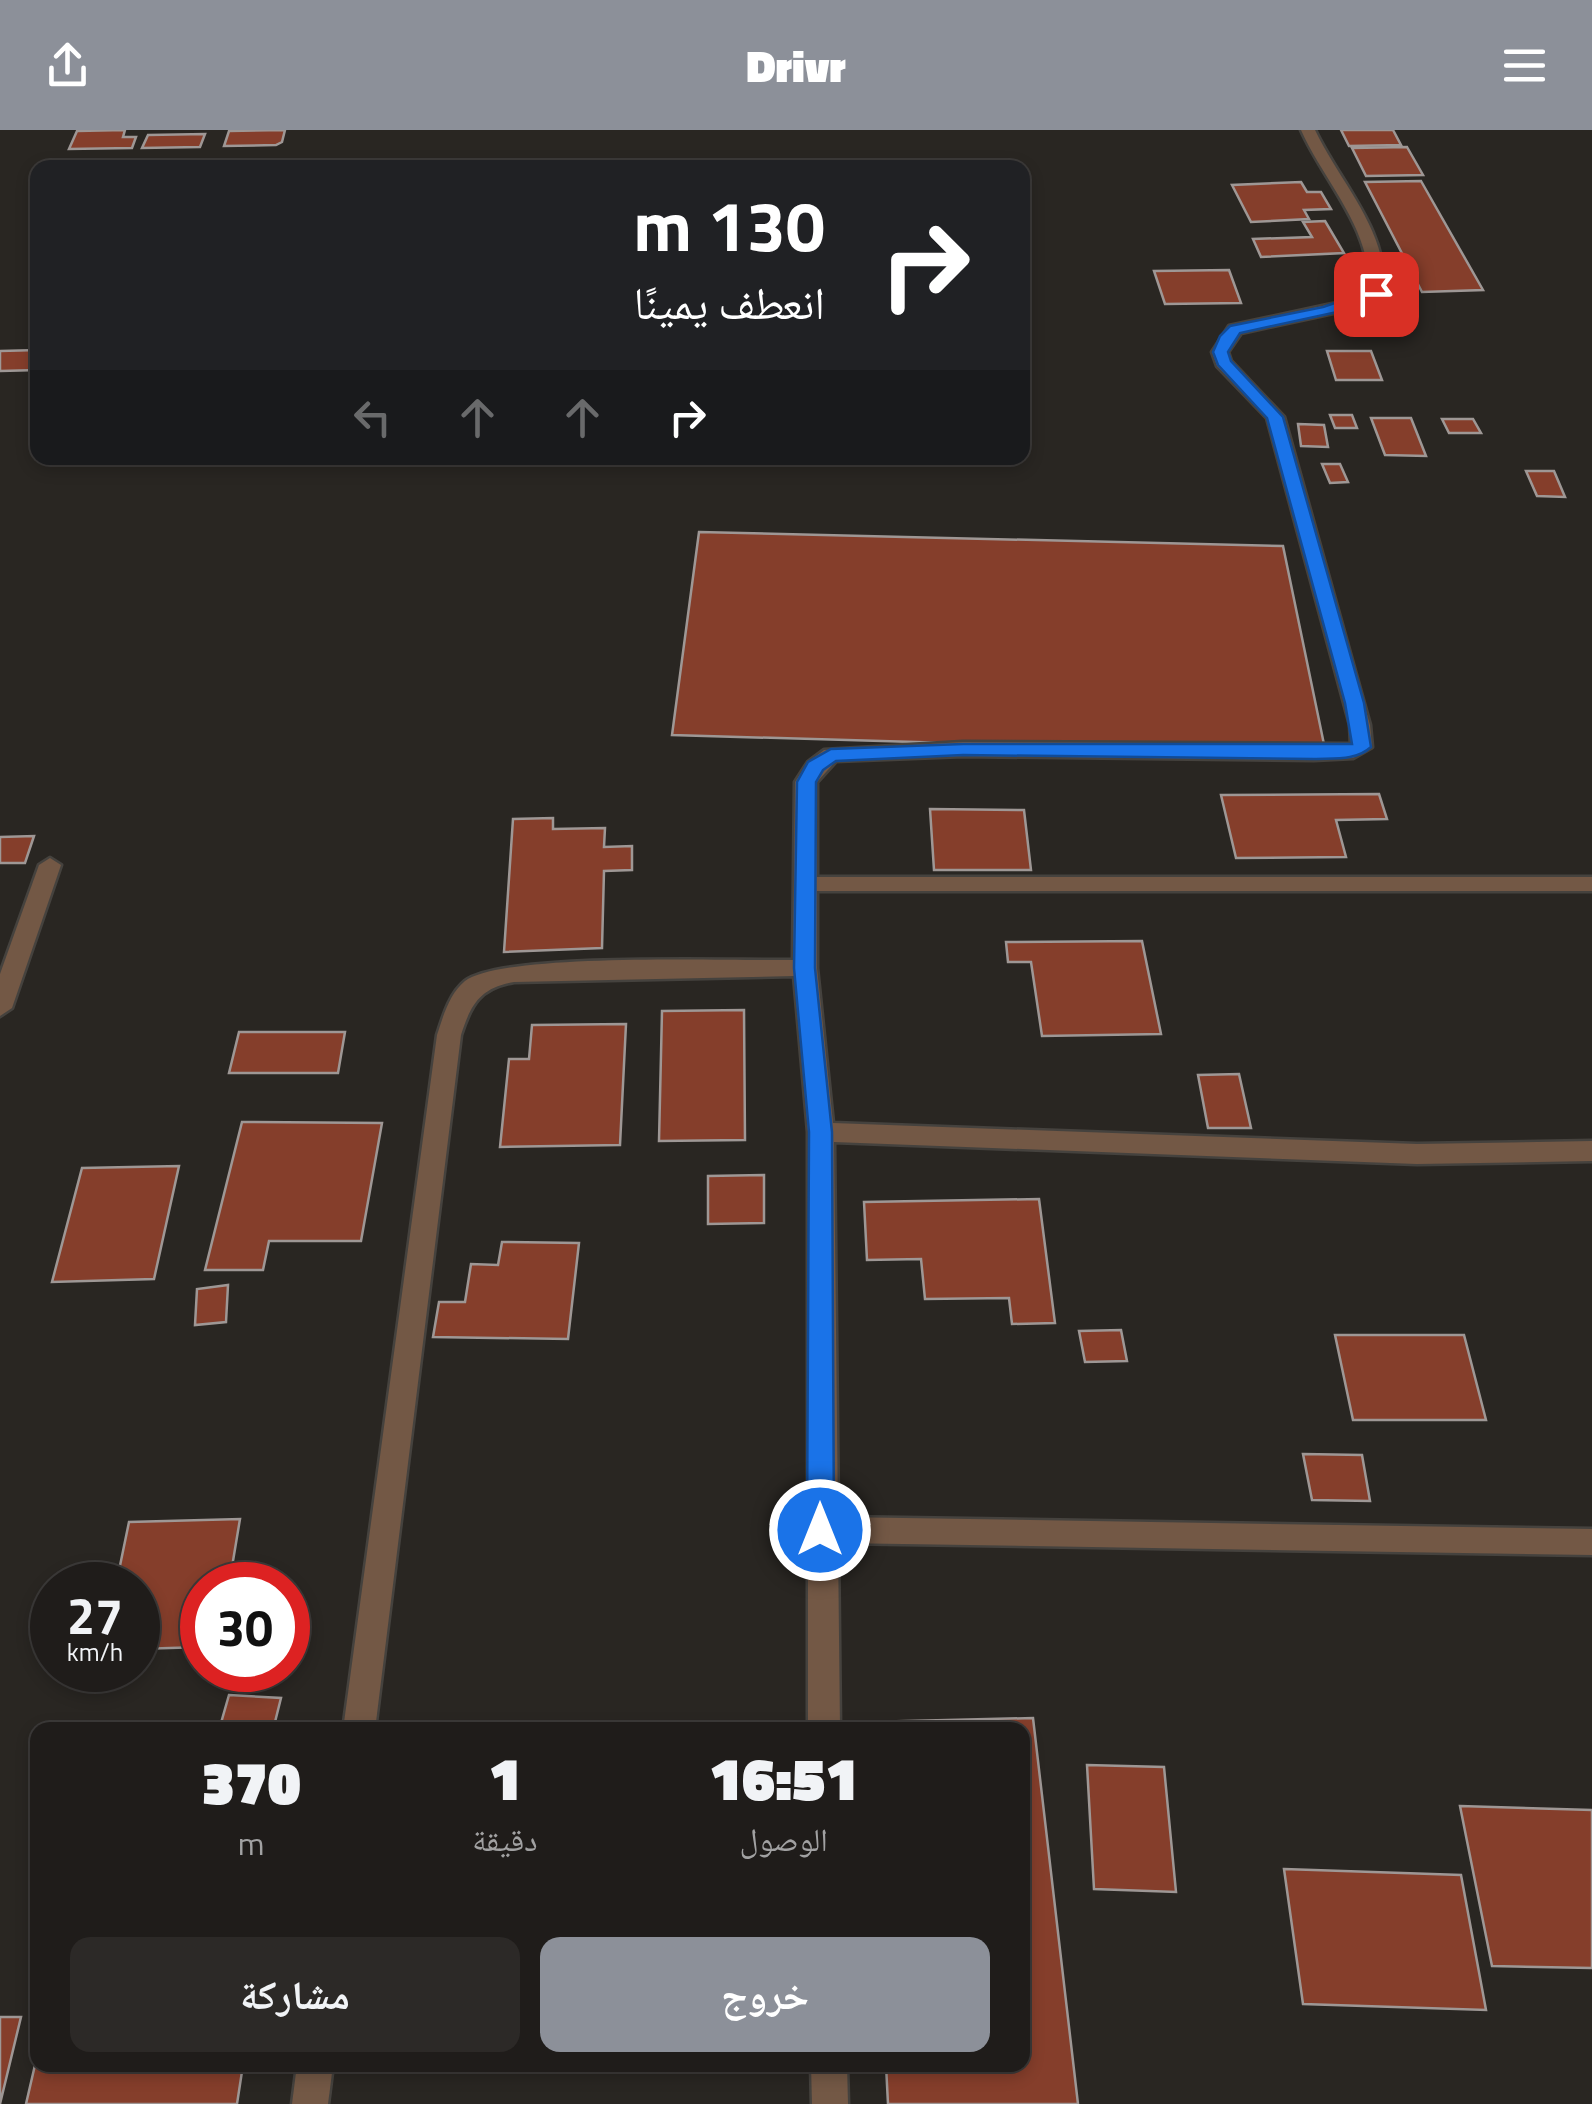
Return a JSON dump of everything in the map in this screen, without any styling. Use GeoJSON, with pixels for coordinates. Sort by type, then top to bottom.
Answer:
{"type":"FeatureCollection","features":[{"type":"Feature","properties":{"kind":"street"},"geometry":{"type":"LineString","coordinates":[[824,1722],[820,1132],[805,968],[806,782],[815,767],[831,755],[963,750],[1314,753],[1362,747],[1352,696],[1275,417],[1223,362],[1220,352],[1236,330],[1324,312],[1376,294],[1380,280],[1370,245],[1308,130]]}},
{"type":"Feature","properties":{"kind":"street"},"geometry":{"type":"LineString","coordinates":[[0,1008],[50,865]]}},
{"type":"Feature","properties":{"kind":"street"},"geometry":{"type":"LineString","coordinates":[[807,884],[1592,884]]}},
{"type":"Feature","properties":{"kind":"street"},"geometry":{"type":"LineString","coordinates":[[360,1722],[449,1035],[458,1003],[470,986],[492,976],[805,968]]}},
{"type":"Feature","properties":{"kind":"street"},"geometry":{"type":"LineString","coordinates":[[820,1132],[1417,1154],[1592,1151]]}},
{"type":"Feature","properties":{"kind":"street"},"geometry":{"type":"LineString","coordinates":[[820,1530],[1592,1542]]}},
{"type":"Feature","properties":{"kind":"street"},"geometry":{"type":"LineString","coordinates":[[310,2104],[314,2072]]}},
{"type":"Feature","properties":{"kind":"street"},"geometry":{"type":"LineString","coordinates":[[829,2072],[830,2104]]}},
{"type":"Feature","properties":{"kind":"building"},"geometry":{"type":"Polygon","coordinates":[[[125,130],[123,137],[136,137],[132,148],[69,149],[77,131],[125,130]]]}},
{"type":"Feature","properties":{"kind":"building"},"geometry":{"type":"Polygon","coordinates":[[[285,130],[282,142],[276,145],[224,146],[229,131],[285,130]]]}},
{"type":"Feature","properties":{"kind":"building"},"geometry":{"type":"Polygon","coordinates":[[[1341,130],[1393,130],[1401,145],[1349,146],[1341,130]]]}},
{"type":"Feature","properties":{"kind":"building"},"geometry":{"type":"Polygon","coordinates":[[[205,134],[200,147],[142,148],[148,135],[205,134]]]}},
{"type":"Feature","properties":{"kind":"building"},"geometry":{"type":"Polygon","coordinates":[[[1407,147],[1423,175],[1366,176],[1352,148],[1407,147]]]}},
{"type":"Feature","properties":{"kind":"building"},"geometry":{"type":"Polygon","coordinates":[[[1421,181],[1483,290],[1422,292],[1365,182],[1421,181]]]}},
{"type":"Feature","properties":{"kind":"building"},"geometry":{"type":"Polygon","coordinates":[[[1301,182],[1307,192],[1321,192],[1331,209],[1304,210],[1309,219],[1251,222],[1232,185],[1301,182]]]}},
{"type":"Feature","properties":{"kind":"building"},"geometry":{"type":"Polygon","coordinates":[[[1325,221],[1344,253],[1261,257],[1253,239],[1312,237],[1303,222],[1325,221]]]}},
{"type":"Feature","properties":{"kind":"building"},"geometry":{"type":"Polygon","coordinates":[[[1229,270],[1241,303],[1165,304],[1154,271],[1229,270]]]}},
{"type":"Feature","properties":{"kind":"building"},"geometry":{"type":"Polygon","coordinates":[[[30,350],[30,370],[0,371],[0,351],[30,350]]]}},
{"type":"Feature","properties":{"kind":"building"},"geometry":{"type":"Polygon","coordinates":[[[1327,351],[1371,351],[1382,380],[1336,380],[1327,351]]]}},
{"type":"Feature","properties":{"kind":"building"},"geometry":{"type":"Polygon","coordinates":[[[1330,415],[1352,415],[1357,428],[1335,428],[1330,415]]]}},
{"type":"Feature","properties":{"kind":"building"},"geometry":{"type":"Polygon","coordinates":[[[1371,418],[1411,418],[1426,456],[1385,455],[1371,418]]]}},
{"type":"Feature","properties":{"kind":"building"},"geometry":{"type":"Polygon","coordinates":[[[1442,419],[1473,419],[1481,433],[1449,433],[1442,419]]]}},
{"type":"Feature","properties":{"kind":"building"},"geometry":{"type":"Polygon","coordinates":[[[1298,424],[1324,425],[1328,447],[1301,446],[1298,424]]]}},
{"type":"Feature","properties":{"kind":"building"},"geometry":{"type":"Polygon","coordinates":[[[1322,464],[1340,464],[1348,482],[1330,483],[1322,464]]]}},
{"type":"Feature","properties":{"kind":"building"},"geometry":{"type":"Polygon","coordinates":[[[1526,471],[1554,471],[1565,497],[1537,496],[1526,471]]]}},
{"type":"Feature","properties":{"kind":"building"},"geometry":{"type":"Polygon","coordinates":[[[699,532],[1283,546],[1326,754],[672,735],[699,532]]]}},
{"type":"Feature","properties":{"kind":"building"},"geometry":{"type":"Polygon","coordinates":[[[1379,794],[1387,819],[1336,820],[1346,857],[1236,858],[1221,795],[1379,794]]]}},
{"type":"Feature","properties":{"kind":"building"},"geometry":{"type":"Polygon","coordinates":[[[930,809],[1024,810],[1031,870],[934,870],[930,809]]]}},
{"type":"Feature","properties":{"kind":"building"},"geometry":{"type":"Polygon","coordinates":[[[553,818],[553,829],[605,828],[604,847],[632,846],[632,870],[604,871],[602,948],[504,952],[513,819],[553,818]]]}},
{"type":"Feature","properties":{"kind":"building"},"geometry":{"type":"Polygon","coordinates":[[[34,836],[25,863],[0,863],[0,837],[34,836]]]}},
{"type":"Feature","properties":{"kind":"building"},"geometry":{"type":"Polygon","coordinates":[[[1142,941],[1161,1034],[1042,1036],[1031,962],[1008,962],[1006,942],[1142,941]]]}},
{"type":"Feature","properties":{"kind":"building"},"geometry":{"type":"Polygon","coordinates":[[[744,1010],[745,1140],[659,1141],[662,1011],[744,1010]]]}},
{"type":"Feature","properties":{"kind":"building"},"geometry":{"type":"Polygon","coordinates":[[[626,1024],[620,1145],[500,1147],[509,1059],[529,1059],[532,1025],[626,1024]]]}},
{"type":"Feature","properties":{"kind":"building"},"geometry":{"type":"Polygon","coordinates":[[[239,1032],[345,1032],[338,1073],[229,1073],[239,1032]]]}},
{"type":"Feature","properties":{"kind":"building"},"geometry":{"type":"Polygon","coordinates":[[[1239,1074],[1251,1128],[1208,1128],[1198,1075],[1239,1074]]]}},
{"type":"Feature","properties":{"kind":"building"},"geometry":{"type":"Polygon","coordinates":[[[242,1122],[382,1123],[361,1241],[269,1241],[263,1270],[205,1270],[242,1122]]]}},
{"type":"Feature","properties":{"kind":"building"},"geometry":{"type":"Polygon","coordinates":[[[179,1166],[154,1279],[52,1282],[82,1168],[179,1166]]]}},
{"type":"Feature","properties":{"kind":"building"},"geometry":{"type":"Polygon","coordinates":[[[764,1175],[764,1223],[708,1224],[708,1176],[764,1175]]]}},
{"type":"Feature","properties":{"kind":"building"},"geometry":{"type":"Polygon","coordinates":[[[1039,1199],[1055,1323],[1012,1324],[1009,1298],[925,1299],[921,1259],[867,1260],[864,1202],[1039,1199]]]}},
{"type":"Feature","properties":{"kind":"building"},"geometry":{"type":"Polygon","coordinates":[[[502,1242],[579,1243],[568,1339],[433,1337],[439,1302],[465,1302],[471,1264],[498,1265],[502,1242]]]}},
{"type":"Feature","properties":{"kind":"building"},"geometry":{"type":"Polygon","coordinates":[[[228,1285],[226,1322],[195,1325],[197,1289],[228,1285]]]}},
{"type":"Feature","properties":{"kind":"building"},"geometry":{"type":"Polygon","coordinates":[[[1121,1330],[1127,1361],[1085,1362],[1079,1331],[1121,1330]]]}},
{"type":"Feature","properties":{"kind":"building"},"geometry":{"type":"Polygon","coordinates":[[[1335,1335],[1464,1335],[1486,1420],[1353,1420],[1335,1335]]]}},
{"type":"Feature","properties":{"kind":"building"},"geometry":{"type":"Polygon","coordinates":[[[1303,1454],[1362,1455],[1370,1501],[1312,1500],[1303,1454]]]}},
{"type":"Feature","properties":{"kind":"building"},"geometry":{"type":"Polygon","coordinates":[[[240,1519],[233,1562],[180,1562],[180,1648],[160,1648],[160,1562],[121,1562],[129,1522],[240,1519]]]}},
{"type":"Feature","properties":{"kind":"building"},"geometry":{"type":"Polygon","coordinates":[[[229,1695],[281,1698],[275,1722],[221,1722],[229,1695]]]}},
{"type":"Feature","properties":{"kind":"building"},"geometry":{"type":"Polygon","coordinates":[[[1033,1718],[1078,2104],[888,2104],[886,2072],[1030,2072],[1030,1722],[867,1722],[1033,1718]]]}},
{"type":"Feature","properties":{"kind":"building"},"geometry":{"type":"Polygon","coordinates":[[[1087,1765],[1164,1767],[1176,1892],[1094,1889],[1087,1765]]]}},
{"type":"Feature","properties":{"kind":"building"},"geometry":{"type":"Polygon","coordinates":[[[1460,1806],[1592,1810],[1592,1968],[1492,1966],[1460,1806]]]}},
{"type":"Feature","properties":{"kind":"building"},"geometry":{"type":"Polygon","coordinates":[[[1284,1869],[1461,1875],[1486,2010],[1303,2004],[1284,1869]]]}},
{"type":"Feature","properties":{"kind":"building"},"geometry":{"type":"Polygon","coordinates":[[[0,2017],[21,2017],[0,2104],[0,2017]]]}},
{"type":"Feature","properties":{"kind":"building"},"geometry":{"type":"Polygon","coordinates":[[[33,2072],[242,2072],[237,2104],[26,2104],[33,2072]]]}},
{"type":"Feature","properties":{"kind":"route"},"geometry":{"type":"LineString","coordinates":[[820,1530],[820,1132],[805,968],[806,782],[815,767],[831,755],[963,750],[1314,753],[1362,747],[1360,725],[1275,417],[1223,362],[1220,352],[1236,330],[1324,312],[1376,294]]}}]}
